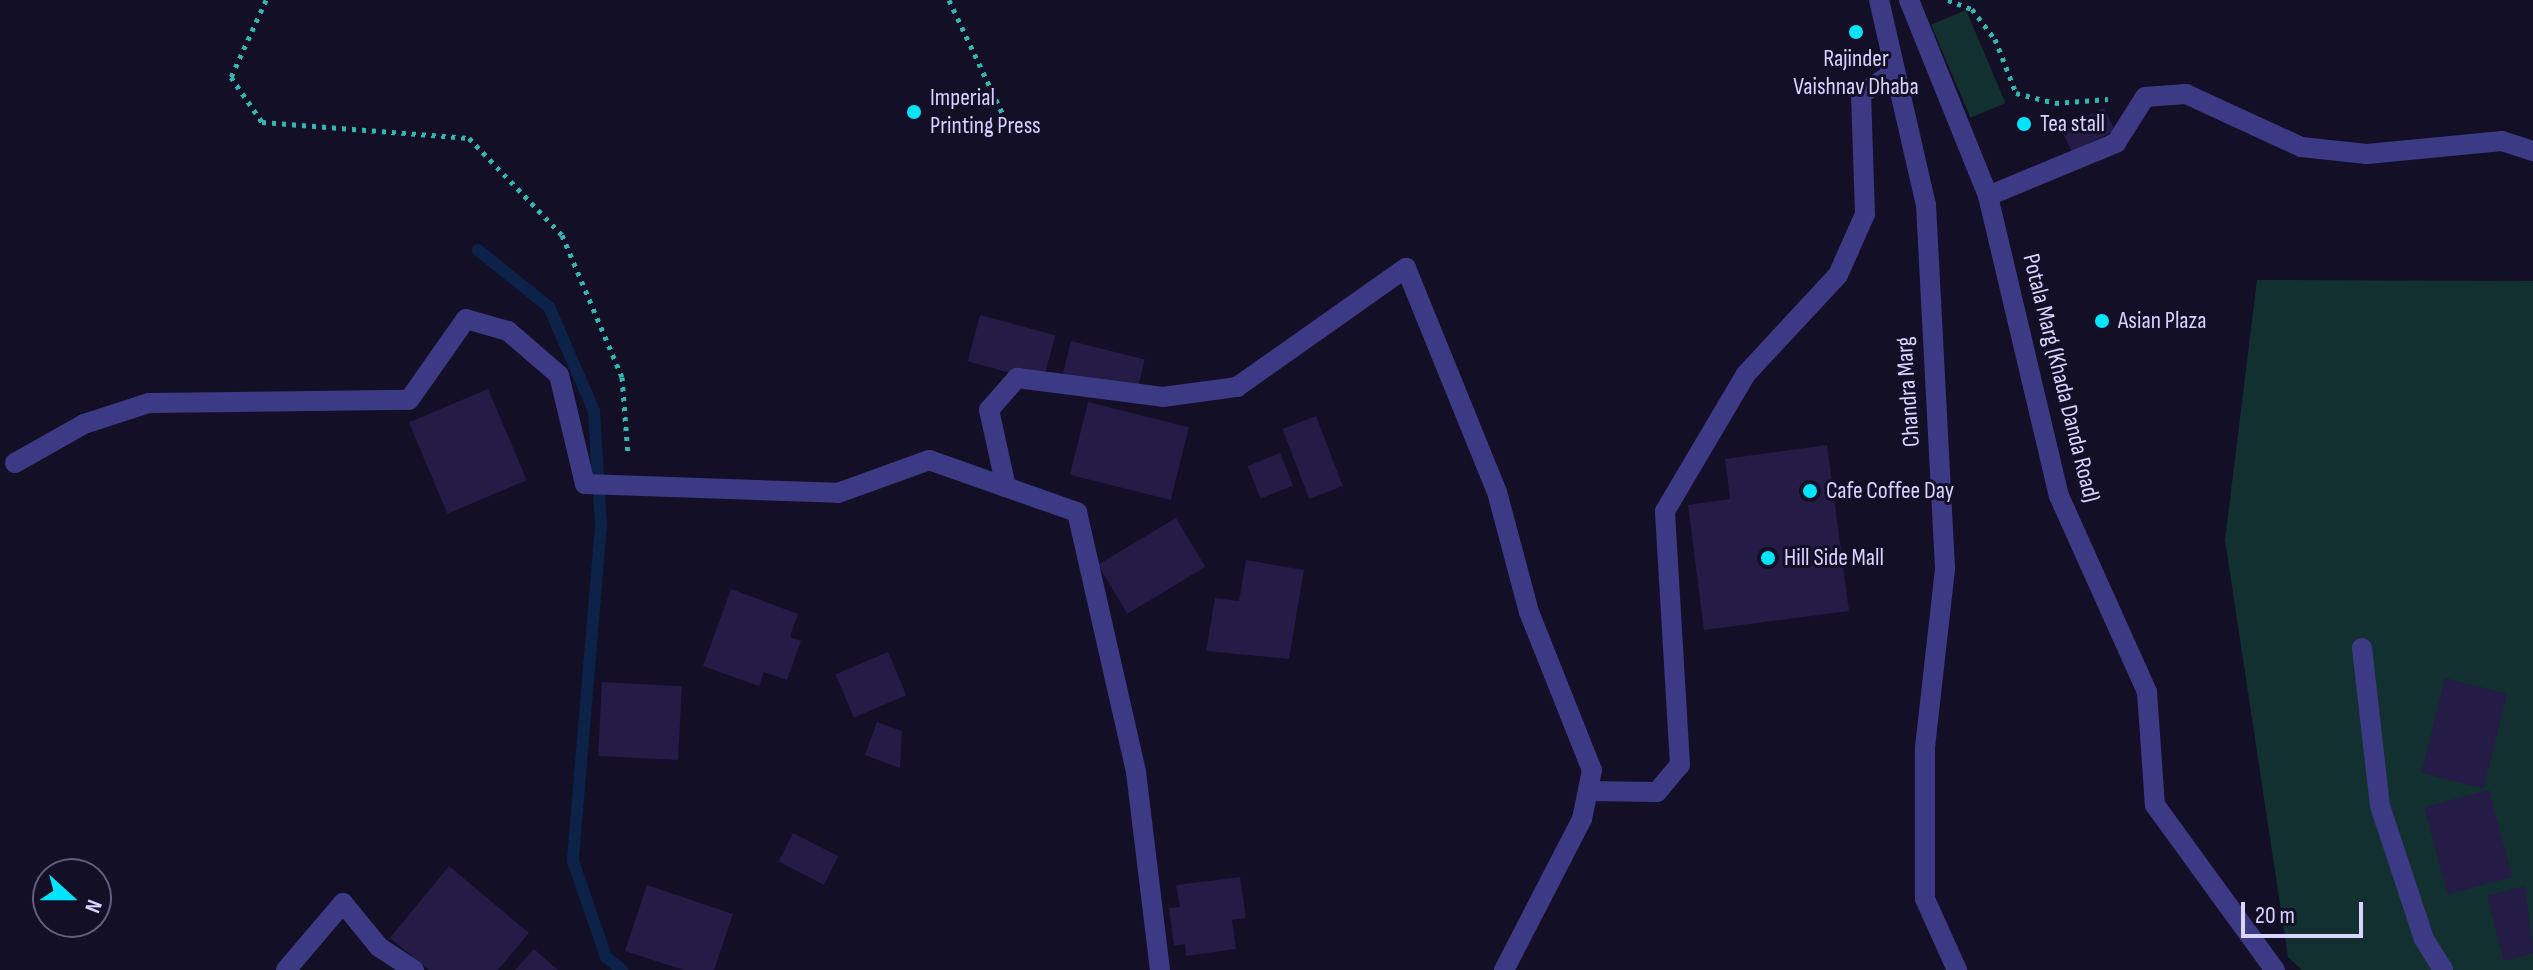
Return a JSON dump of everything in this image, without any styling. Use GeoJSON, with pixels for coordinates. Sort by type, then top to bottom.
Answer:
{"type":"FeatureCollection","features":[{"type":"Feature","properties":{"kind":"street","name":"Chandra Marg"},"geometry":{"type":"LineString","coordinates":[[1879,0],[1890,65],[1926,205],[1945,569],[1925,748],[1925,899],[1957,970]]}},
{"type":"Feature","properties":{"kind":"street","name":"Potala Marg (Khada Danda Road)"},"geometry":{"type":"LineString","coordinates":[[1909,0],[1988,196],[2059,496],[2147,692],[2155,805],[2275,970]]}},
{"type":"Feature","properties":{"kind":"street"},"geometry":{"type":"LineString","coordinates":[[1588,791],[1657,792],[1680,765],[1665,511],[1746,374],[1838,275],[1865,214],[1861,94],[1890,75],[1890,65]]}},
{"type":"Feature","properties":{"kind":"street"},"geometry":{"type":"LineString","coordinates":[[1988,196],[2116,143],[2145,97],[2186,94],[2301,147],[2367,154],[2502,141],[2533,151]]}},
{"type":"Feature","properties":{"kind":"street"},"geometry":{"type":"LineString","coordinates":[[1006,487],[989,410],[1017,378],[1163,397],[1237,387],[1406,268],[1497,492],[1529,612],[1592,770],[1582,819],[1504,970]]}},
{"type":"Feature","properties":{"kind":"street"},"geometry":{"type":"LineString","coordinates":[[15,463],[84,424],[149,403],[409,400],[466,319],[508,331],[559,375],[585,484],[838,493],[929,460],[1077,512],[1136,772],[1160,970]]}},
{"type":"Feature","properties":{"kind":"street"},"geometry":{"type":"LineString","coordinates":[[2362,648],[2380,806],[2424,939],[2443,970]]}},
{"type":"Feature","properties":{"kind":"street"},"geometry":{"type":"LineString","coordinates":[[286,970],[343,903],[379,947],[414,970]]}},
{"type":"Feature","properties":{"kind":"path"},"geometry":{"type":"LineString","coordinates":[[266,0],[231,77],[262,122],[469,138],[562,235],[622,377],[630,484]]}},
{"type":"Feature","properties":{"kind":"path"},"geometry":{"type":"LineString","coordinates":[[949,0],[1012,134]]}},
{"type":"Feature","properties":{"kind":"path"},"geometry":{"type":"LineString","coordinates":[[1948,0],[1972,9],[1995,39],[2016,93],[2055,103],[2145,97]]}},
{"type":"Feature","properties":{"kind":"green space"},"geometry":{"type":"Polygon","coordinates":[[[1966,10],[2005,103],[1970,118],[1931,25],[1966,10]]]}},
{"type":"Feature","properties":{"kind":"green space"},"geometry":{"type":"Polygon","coordinates":[[[2257,280],[2533,281],[2533,970],[2302,970],[2288,957],[2225,540],[2257,280]]]}},
{"type":"Feature","properties":{"kind":"building"},"geometry":{"type":"Polygon","coordinates":[[[2104,108],[2115,130],[2072,152],[2061,129],[2104,108]]]}},
{"type":"Feature","properties":{"kind":"building"},"geometry":{"type":"Polygon","coordinates":[[[980,315],[1055,335],[1043,382],[968,361],[980,315]]]}},
{"type":"Feature","properties":{"kind":"building"},"geometry":{"type":"Polygon","coordinates":[[[1071,341],[1145,359],[1134,403],[1060,385],[1071,341]]]}},
{"type":"Feature","properties":{"kind":"building"},"geometry":{"type":"Polygon","coordinates":[[[488,389],[527,480],[448,514],[409,423],[488,389]]]}},
{"type":"Feature","properties":{"kind":"building"},"geometry":{"type":"Polygon","coordinates":[[[1088,402],[1189,427],[1171,500],[1070,475],[1088,402]]]}},
{"type":"Feature","properties":{"kind":"building"},"geometry":{"type":"Polygon","coordinates":[[[1316,416],[1343,486],[1309,499],[1282,429],[1316,416]]]}},
{"type":"Feature","properties":{"kind":"building","name":"Hill Side Mall"},"geometry":{"type":"Polygon","coordinates":[[[1827,445],[1849,611],[1704,630],[1688,505],[1730,499],[1725,459],[1827,445]]]}},
{"type":"Feature","properties":{"kind":"building"},"geometry":{"type":"Polygon","coordinates":[[[1280,453],[1293,485],[1261,499],[1248,466],[1280,453]]]}},
{"type":"Feature","properties":{"kind":"building"},"geometry":{"type":"Polygon","coordinates":[[[1176,518],[1205,567],[1127,614],[1098,565],[1176,518]]]}},
{"type":"Feature","properties":{"kind":"building"},"geometry":{"type":"Polygon","coordinates":[[[1246,560],[1304,570],[1289,659],[1206,651],[1215,598],[1239,601],[1246,560]]]}},
{"type":"Feature","properties":{"kind":"building"},"geometry":{"type":"Polygon","coordinates":[[[731,589],[798,614],[790,637],[801,641],[787,680],[764,672],[759,686],[703,666],[731,589]]]}},
{"type":"Feature","properties":{"kind":"building"},"geometry":{"type":"Polygon","coordinates":[[[888,652],[906,695],[854,718],[836,674],[888,652]]]}},
{"type":"Feature","properties":{"kind":"building"},"geometry":{"type":"Polygon","coordinates":[[[2445,678],[2507,693],[2483,789],[2421,773],[2445,678]]]}},
{"type":"Feature","properties":{"kind":"building"},"geometry":{"type":"Polygon","coordinates":[[[602,682],[682,686],[678,760],[598,756],[602,682]]]}},
{"type":"Feature","properties":{"kind":"building"},"geometry":{"type":"Polygon","coordinates":[[[877,722],[902,731],[900,768],[865,755],[877,722]]]}},
{"type":"Feature","properties":{"kind":"building"},"geometry":{"type":"Polygon","coordinates":[[[2489,790],[2512,877],[2448,894],[2424,807],[2489,790]]]}},
{"type":"Feature","properties":{"kind":"building"},"geometry":{"type":"Polygon","coordinates":[[[793,833],[838,856],[824,885],[778,862],[793,833]]]}},
{"type":"Feature","properties":{"kind":"building"},"geometry":{"type":"Polygon","coordinates":[[[449,866],[529,933],[498,970],[429,970],[390,938],[449,866]]]}},
{"type":"Feature","properties":{"kind":"building"},"geometry":{"type":"Polygon","coordinates":[[[1240,877],[1246,918],[1232,920],[1236,949],[1186,956],[1185,944],[1174,946],[1169,908],[1180,907],[1176,885],[1240,877]]]}},
{"type":"Feature","properties":{"kind":"building"},"geometry":{"type":"Polygon","coordinates":[[[647,885],[733,914],[714,970],[684,970],[625,951],[647,885]]]}},
{"type":"Feature","properties":{"kind":"building"},"geometry":{"type":"Polygon","coordinates":[[[2525,886],[2533,953],[2504,961],[2487,896],[2525,886]]]}},
{"type":"Feature","properties":{"kind":"building"},"geometry":{"type":"Polygon","coordinates":[[[534,949],[558,970],[515,970],[534,949]]]}},
{"type":"Feature","properties":{"kind":"waterway"},"geometry":{"type":"LineString","coordinates":[[478,250],[549,307],[594,411],[601,525],[573,861],[606,957],[622,970]]}},
{"type":"Feature","properties":{"kind":"place","name":"Rajinder Vaishnav Dhaba"},"geometry":{"type":"Point","coordinates":[1856,32]}},
{"type":"Feature","properties":{"kind":"place","name":"Imperial Printing Press"},"geometry":{"type":"Point","coordinates":[914,112]}},
{"type":"Feature","properties":{"kind":"place","name":"Tea stall"},"geometry":{"type":"Point","coordinates":[2024,124]}},
{"type":"Feature","properties":{"kind":"place","name":"Asian Plaza"},"geometry":{"type":"Point","coordinates":[2102,321]}},
{"type":"Feature","properties":{"kind":"place","name":"Cafe Coffee Day"},"geometry":{"type":"Point","coordinates":[1810,491]}},
{"type":"Feature","properties":{"kind":"place","name":"Hill Side Mall"},"geometry":{"type":"Point","coordinates":[1768,558]}}]}
